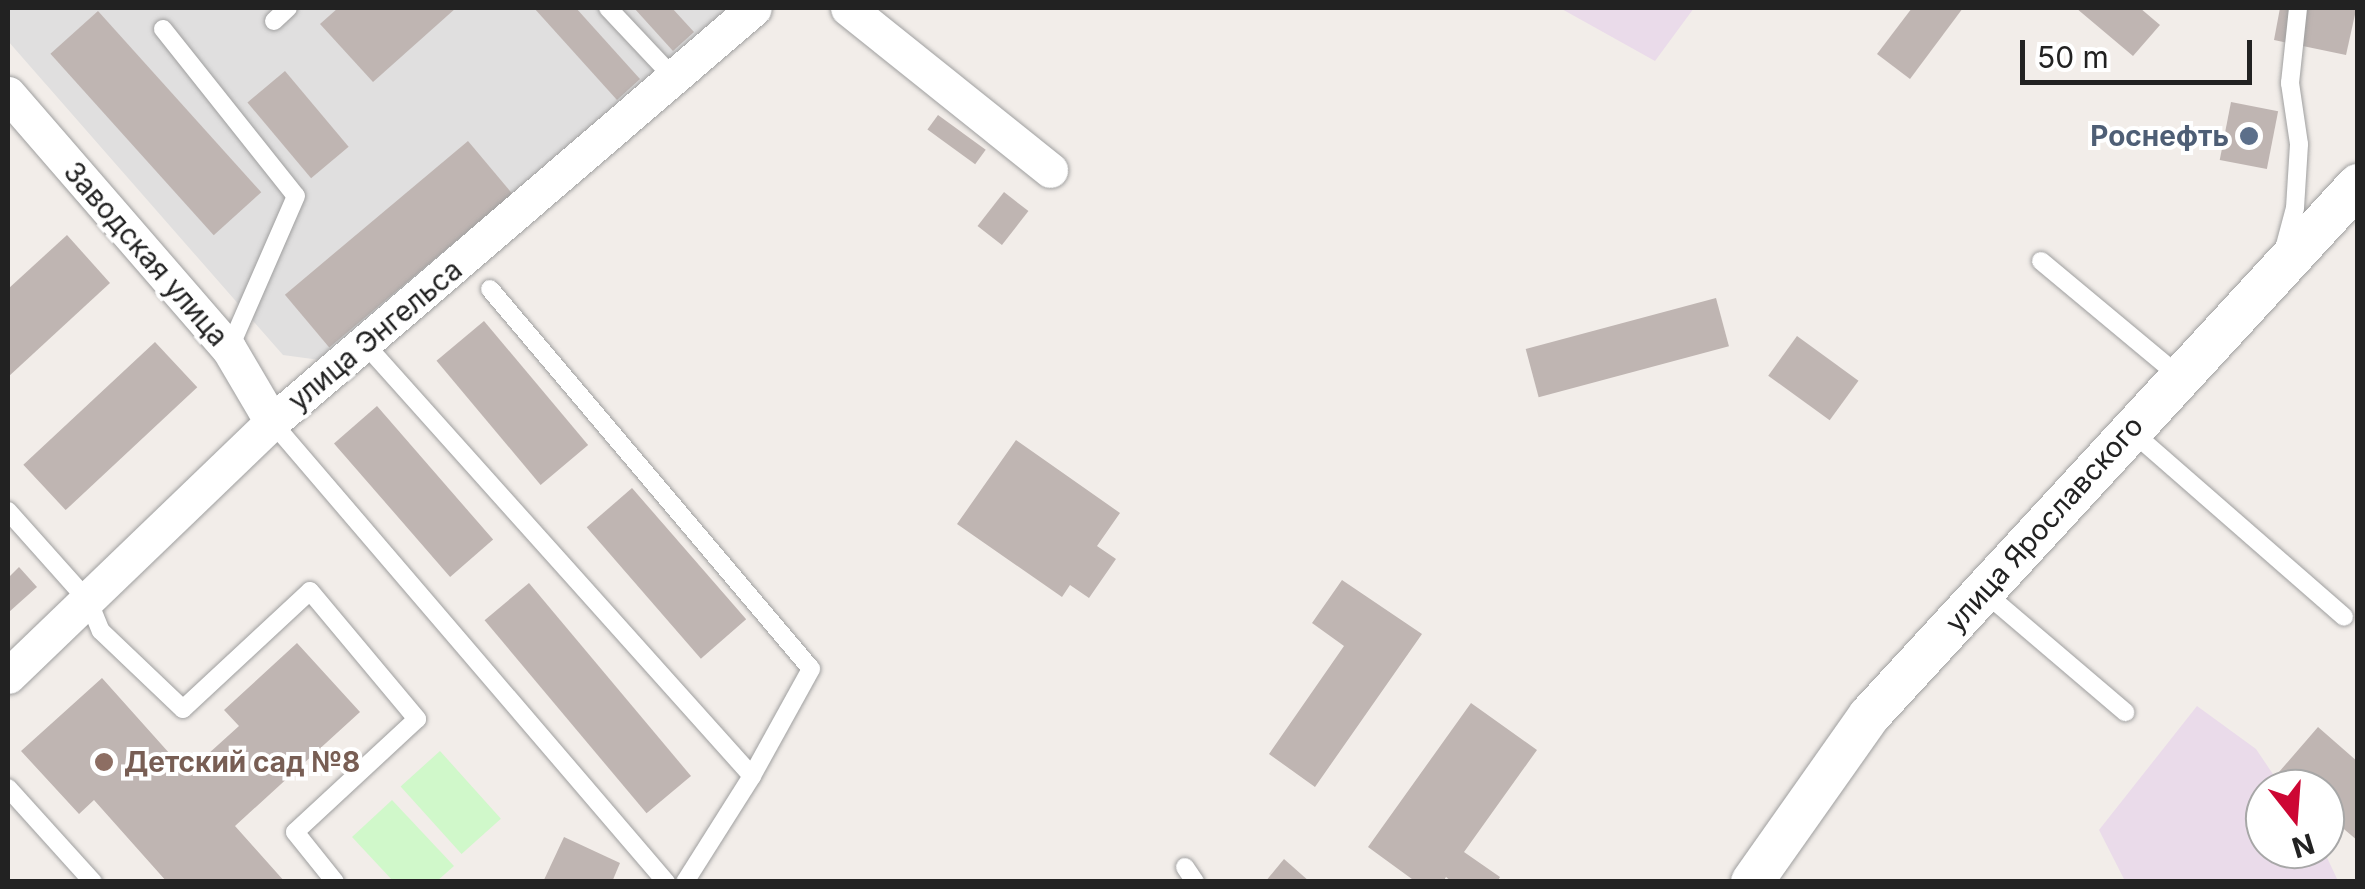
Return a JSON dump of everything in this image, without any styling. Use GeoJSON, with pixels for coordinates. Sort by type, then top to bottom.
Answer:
{"type":"FeatureCollection","features":[{"type":"Feature","properties":{"kind":"street","name":"улица Энгельса"},"geometry":{"type":"LineString","coordinates":[[8,676],[272,422],[754,8]]}},
{"type":"Feature","properties":{"kind":"street"},"geometry":{"type":"LineString","coordinates":[[848,8],[1050,170]]}},
{"type":"Feature","properties":{"kind":"street","name":"Заводская улица"},"geometry":{"type":"LineString","coordinates":[[8,94],[229,349],[272,422]]}},
{"type":"Feature","properties":{"kind":"street","name":"улица Ярославского"},"geometry":{"type":"LineString","coordinates":[[1752,882],[1869,716],[2280,265],[2358,185]]}},
{"type":"Feature","properties":{"kind":"lane"},"geometry":{"type":"LineString","coordinates":[[274,21],[288,8]]}},
{"type":"Feature","properties":{"kind":"lane"},"geometry":{"type":"LineString","coordinates":[[608,8],[674,79]]}},
{"type":"Feature","properties":{"kind":"lane"},"geometry":{"type":"LineString","coordinates":[[2280,265],[2296,208],[2299,144],[2290,83],[2298,8]]}},
{"type":"Feature","properties":{"kind":"lane"},"geometry":{"type":"LineString","coordinates":[[163,29],[296,196],[229,349]]}},
{"type":"Feature","properties":{"kind":"lane"},"geometry":{"type":"LineString","coordinates":[[2041,261],[2179,376]]}},
{"type":"Feature","properties":{"kind":"lane"},"geometry":{"type":"LineString","coordinates":[[490,289],[811,669],[752,776],[685,882]]}},
{"type":"Feature","properties":{"kind":"lane"},"geometry":{"type":"LineString","coordinates":[[364,344],[752,776]]}},
{"type":"Feature","properties":{"kind":"lane"},"geometry":{"type":"LineString","coordinates":[[272,422],[666,882]]}},
{"type":"Feature","properties":{"kind":"lane"},"geometry":{"type":"LineString","coordinates":[[2130,430],[2344,616]]}},
{"type":"Feature","properties":{"kind":"lane"},"geometry":{"type":"LineString","coordinates":[[8,511],[89,602],[101,632],[183,709],[310,591],[417,720],[295,832],[335,882]]}},
{"type":"Feature","properties":{"kind":"lane"},"geometry":{"type":"LineString","coordinates":[[1983,590],[2124,712]]}},
{"type":"Feature","properties":{"kind":"lane"},"geometry":{"type":"LineString","coordinates":[[8,788],[93,882]]}},
{"type":"Feature","properties":{"kind":"shaded area"},"geometry":{"type":"Polygon","coordinates":[[[8,8],[736,8],[320,360],[283,355],[8,41],[8,8]]]}},
{"type":"Feature","properties":{"kind":"shaded area"},"geometry":{"type":"Polygon","coordinates":[[[1560,8],[1694,8],[1655,61],[1560,8]]]}},
{"type":"Feature","properties":{"kind":"shaded area"},"geometry":{"type":"Polygon","coordinates":[[[2197,706],[2256,749],[2270,769],[2245,769],[2245,869],[2332,869],[2338,881],[2125,881],[2099,830],[2197,706]]]}},
{"type":"Feature","properties":{"kind":"green space"},"geometry":{"type":"Polygon","coordinates":[[[440,751],[501,819],[462,854],[401,786],[440,751]]]}},
{"type":"Feature","properties":{"kind":"green space"},"geometry":{"type":"Polygon","coordinates":[[[392,800],[454,866],[437,881],[393,881],[352,837],[392,800]]]}},
{"type":"Feature","properties":{"kind":"building"},"geometry":{"type":"Polygon","coordinates":[[[338,8],[456,8],[373,82],[320,24],[338,8]]]}},
{"type":"Feature","properties":{"kind":"building"},"geometry":{"type":"Polygon","coordinates":[[[534,8],[576,8],[640,79],[617,100],[534,8]]]}},
{"type":"Feature","properties":{"kind":"building"},"geometry":{"type":"Polygon","coordinates":[[[634,8],[672,8],[694,32],[673,51],[634,8]]]}},
{"type":"Feature","properties":{"kind":"building"},"geometry":{"type":"Polygon","coordinates":[[[1912,8],[1963,8],[1910,79],[1877,54],[1912,8]]]}},
{"type":"Feature","properties":{"kind":"building"},"geometry":{"type":"Polygon","coordinates":[[[2076,8],[2140,8],[2160,25],[2133,56],[2076,8]]]}},
{"type":"Feature","properties":{"kind":"building"},"geometry":{"type":"Polygon","coordinates":[[[2280,8],[2356,10],[2346,55],[2274,40],[2280,8]]]}},
{"type":"Feature","properties":{"kind":"building"},"geometry":{"type":"Polygon","coordinates":[[[98,11],[261,192],[214,235],[50,54],[98,11]]]}},
{"type":"Feature","properties":{"kind":"building"},"geometry":{"type":"Polygon","coordinates":[[[285,71],[349,147],[311,178],[247,102],[285,71]]]}},
{"type":"Feature","properties":{"kind":"building","name":"Роснефть"},"geometry":{"type":"Polygon","coordinates":[[[2231,102],[2278,111],[2267,169],[2220,160],[2231,102]]]}},
{"type":"Feature","properties":{"kind":"building"},"geometry":{"type":"Polygon","coordinates":[[[938,115],[986,150],[975,164],[927,130],[938,115]]]}},
{"type":"Feature","properties":{"kind":"building"},"geometry":{"type":"Polygon","coordinates":[[[468,141],[512,194],[329,347],[285,295],[468,141]]]}},
{"type":"Feature","properties":{"kind":"building"},"geometry":{"type":"Polygon","coordinates":[[[1004,192],[1028,211],[1002,245],[978,226],[1004,192]]]}},
{"type":"Feature","properties":{"kind":"building"},"geometry":{"type":"Polygon","coordinates":[[[67,235],[110,283],[8,377],[8,289],[67,235]]]}},
{"type":"Feature","properties":{"kind":"building"},"geometry":{"type":"Polygon","coordinates":[[[1716,298],[1729,346],[1539,397],[1526,349],[1716,298]]]}},
{"type":"Feature","properties":{"kind":"building"},"geometry":{"type":"Polygon","coordinates":[[[484,321],[588,445],[541,485],[437,361],[484,321]]]}},
{"type":"Feature","properties":{"kind":"building"},"geometry":{"type":"Polygon","coordinates":[[[1797,336],[1858,381],[1830,420],[1768,376],[1797,336]]]}},
{"type":"Feature","properties":{"kind":"building"},"geometry":{"type":"Polygon","coordinates":[[[155,342],[197,387],[66,510],[23,465],[155,342]]]}},
{"type":"Feature","properties":{"kind":"building"},"geometry":{"type":"Polygon","coordinates":[[[377,406],[493,540],[450,577],[334,443],[377,406]]]}},
{"type":"Feature","properties":{"kind":"building"},"geometry":{"type":"Polygon","coordinates":[[[1016,440],[1120,513],[1097,546],[1116,559],[1089,598],[1070,585],[1062,597],[957,524],[1016,440]]]}},
{"type":"Feature","properties":{"kind":"building"},"geometry":{"type":"Polygon","coordinates":[[[632,488],[746,619],[701,659],[587,527],[632,488]]]}},
{"type":"Feature","properties":{"kind":"building"},"geometry":{"type":"Polygon","coordinates":[[[19,567],[37,587],[9,612],[8,578],[19,567]]]}},
{"type":"Feature","properties":{"kind":"building"},"geometry":{"type":"Polygon","coordinates":[[[1342,580],[1422,634],[1315,787],[1269,754],[1344,646],[1312,623],[1342,580]]]}},
{"type":"Feature","properties":{"kind":"building"},"geometry":{"type":"Polygon","coordinates":[[[529,583],[691,776],[647,813],[485,620],[529,583]]]}},
{"type":"Feature","properties":{"kind":"building","name":"Детский сад №8"},"geometry":{"type":"Polygon","coordinates":[[[297,643],[360,712],[235,826],[285,882],[167,882],[94,800],[79,814],[21,751],[102,678],[187,773],[239,726],[224,710],[297,643]]]}},
{"type":"Feature","properties":{"kind":"building"},"geometry":{"type":"Polygon","coordinates":[[[1471,703],[1537,750],[1464,852],[1500,877],[1497,882],[1452,882],[1446,877],[1443,882],[1416,882],[1368,847],[1471,703]]]}},
{"type":"Feature","properties":{"kind":"building"},"geometry":{"type":"Polygon","coordinates":[[[2318,727],[2358,762],[2358,841],[2345,830],[2345,769],[2282,769],[2318,727]]]}},
{"type":"Feature","properties":{"kind":"building"},"geometry":{"type":"Polygon","coordinates":[[[564,837],[620,863],[612,882],[543,882],[564,837]]]}},
{"type":"Feature","properties":{"kind":"building"},"geometry":{"type":"Polygon","coordinates":[[[1284,859],[1310,882],[1265,882],[1284,859]]]}},
{"type":"Feature","properties":{"kind":"place","name":"Роснефть"},"geometry":{"type":"Point","coordinates":[2249,136]}},
{"type":"Feature","properties":{"kind":"place","name":"Детский сад №8"},"geometry":{"type":"Point","coordinates":[104,762]}}]}
